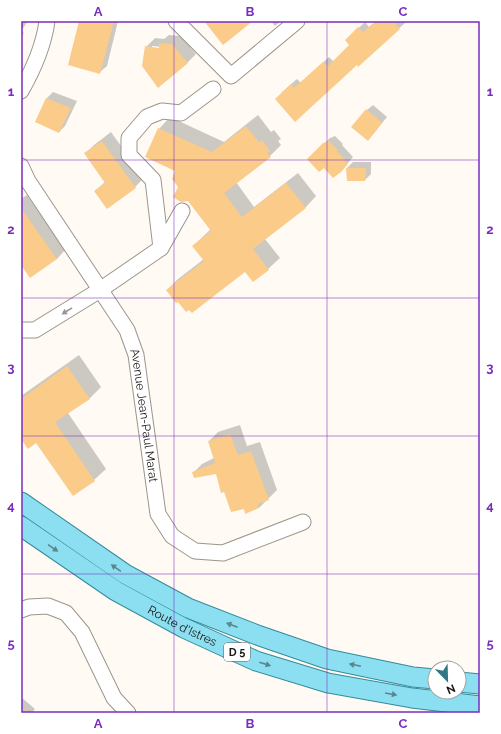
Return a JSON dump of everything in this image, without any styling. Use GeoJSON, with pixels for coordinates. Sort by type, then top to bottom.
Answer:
{"type":"FeatureCollection","features":[{"type":"Feature","properties":{"kind":"main road","name":"Route d'Istres"},"geometry":{"type":"LineString","coordinates":[[21,502],[125,574],[188,608],[260,636],[327,659],[413,677],[427,678]]}},
{"type":"Feature","properties":{"kind":"main road","name":"Route d'Istres"},"geometry":{"type":"LineString","coordinates":[[21,526],[116,591],[184,628],[256,661],[328,683],[412,698],[480,706]]}},
{"type":"Feature","properties":{"kind":"main road"},"geometry":{"type":"LineString","coordinates":[[467,683],[480,684]]}},
{"type":"Feature","properties":{"kind":"street"},"geometry":{"type":"LineString","coordinates":[[21,91],[36,59],[46,30],[47,21]]}},
{"type":"Feature","properties":{"kind":"street"},"geometry":{"type":"LineString","coordinates":[[176,21],[231,76],[297,21]]}},
{"type":"Feature","properties":{"kind":"street"},"geometry":{"type":"LineString","coordinates":[[161,248],[153,180],[129,155],[129,138],[148,117],[162,111],[181,113],[213,89]]}},
{"type":"Feature","properties":{"kind":"street","name":"Avenue Jean-Paul Marat"},"geometry":{"type":"LineString","coordinates":[[21,166],[25,180],[126,330],[136,355],[158,514],[172,536],[195,551],[223,553],[303,522]]}},
{"type":"Feature","properties":{"kind":"street"},"geometry":{"type":"LineString","coordinates":[[21,342],[28,330],[100,290],[161,248],[182,211]]}},
{"type":"Feature","properties":{"kind":"street"},"geometry":{"type":"LineString","coordinates":[[21,610],[30,607],[48,606],[66,613],[82,632],[114,698],[128,713]]}},
{"type":"Feature","properties":{"kind":"building"},"geometry":{"type":"Polygon","coordinates":[[[79,21],[114,21],[100,74],[68,65],[79,21]]]}},
{"type":"Feature","properties":{"kind":"building"},"geometry":{"type":"Polygon","coordinates":[[[204,21],[253,21],[223,45],[204,21]]]}},
{"type":"Feature","properties":{"kind":"building"},"geometry":{"type":"Polygon","coordinates":[[[376,21],[393,21],[400,29],[358,67],[357,65],[295,122],[275,99],[291,84],[294,88],[323,62],[328,66],[349,45],[345,40],[358,27],[363,32],[376,21]]]}},
{"type":"Feature","properties":{"kind":"building"},"geometry":{"type":"Polygon","coordinates":[[[159,43],[172,44],[188,63],[158,88],[142,66],[145,46],[159,48],[159,43]]]}},
{"type":"Feature","properties":{"kind":"building"},"geometry":{"type":"Polygon","coordinates":[[[46,98],[71,108],[59,133],[35,122],[46,98]]]}},
{"type":"Feature","properties":{"kind":"building"},"geometry":{"type":"Polygon","coordinates":[[[366,109],[382,123],[368,141],[351,127],[366,109]]]}},
{"type":"Feature","properties":{"kind":"building"},"geometry":{"type":"Polygon","coordinates":[[[246,126],[259,142],[262,140],[270,151],[267,153],[271,157],[224,193],[242,217],[286,183],[306,208],[253,249],[269,270],[253,282],[245,272],[192,313],[189,310],[186,312],[178,302],[176,303],[166,290],[204,261],[192,246],[211,231],[188,201],[181,202],[173,197],[178,187],[172,179],[175,171],[145,157],[158,128],[212,152],[246,126]]]}},
{"type":"Feature","properties":{"kind":"building"},"geometry":{"type":"Polygon","coordinates":[[[102,141],[136,188],[107,209],[94,191],[105,183],[84,153],[102,141]]]}},
{"type":"Feature","properties":{"kind":"building"},"geometry":{"type":"Polygon","coordinates":[[[329,141],[338,150],[337,151],[348,164],[333,178],[324,168],[319,172],[307,159],[323,143],[329,141]]]}},
{"type":"Feature","properties":{"kind":"building"},"geometry":{"type":"Polygon","coordinates":[[[346,168],[366,168],[365,181],[347,181],[346,168]]]}},
{"type":"Feature","properties":{"kind":"building"},"geometry":{"type":"Polygon","coordinates":[[[21,208],[57,259],[30,278],[21,265],[21,208]]]}},
{"type":"Feature","properties":{"kind":"building"},"geometry":{"type":"Polygon","coordinates":[[[67,366],[90,399],[55,422],[95,481],[73,496],[36,443],[28,449],[21,439],[21,399],[67,366]]]}},
{"type":"Feature","properties":{"kind":"building"},"geometry":{"type":"Polygon","coordinates":[[[230,434],[238,455],[251,451],[269,500],[258,504],[259,508],[245,514],[244,509],[231,512],[224,492],[221,493],[216,474],[194,478],[192,472],[215,463],[208,441],[230,434]]]}}]}
